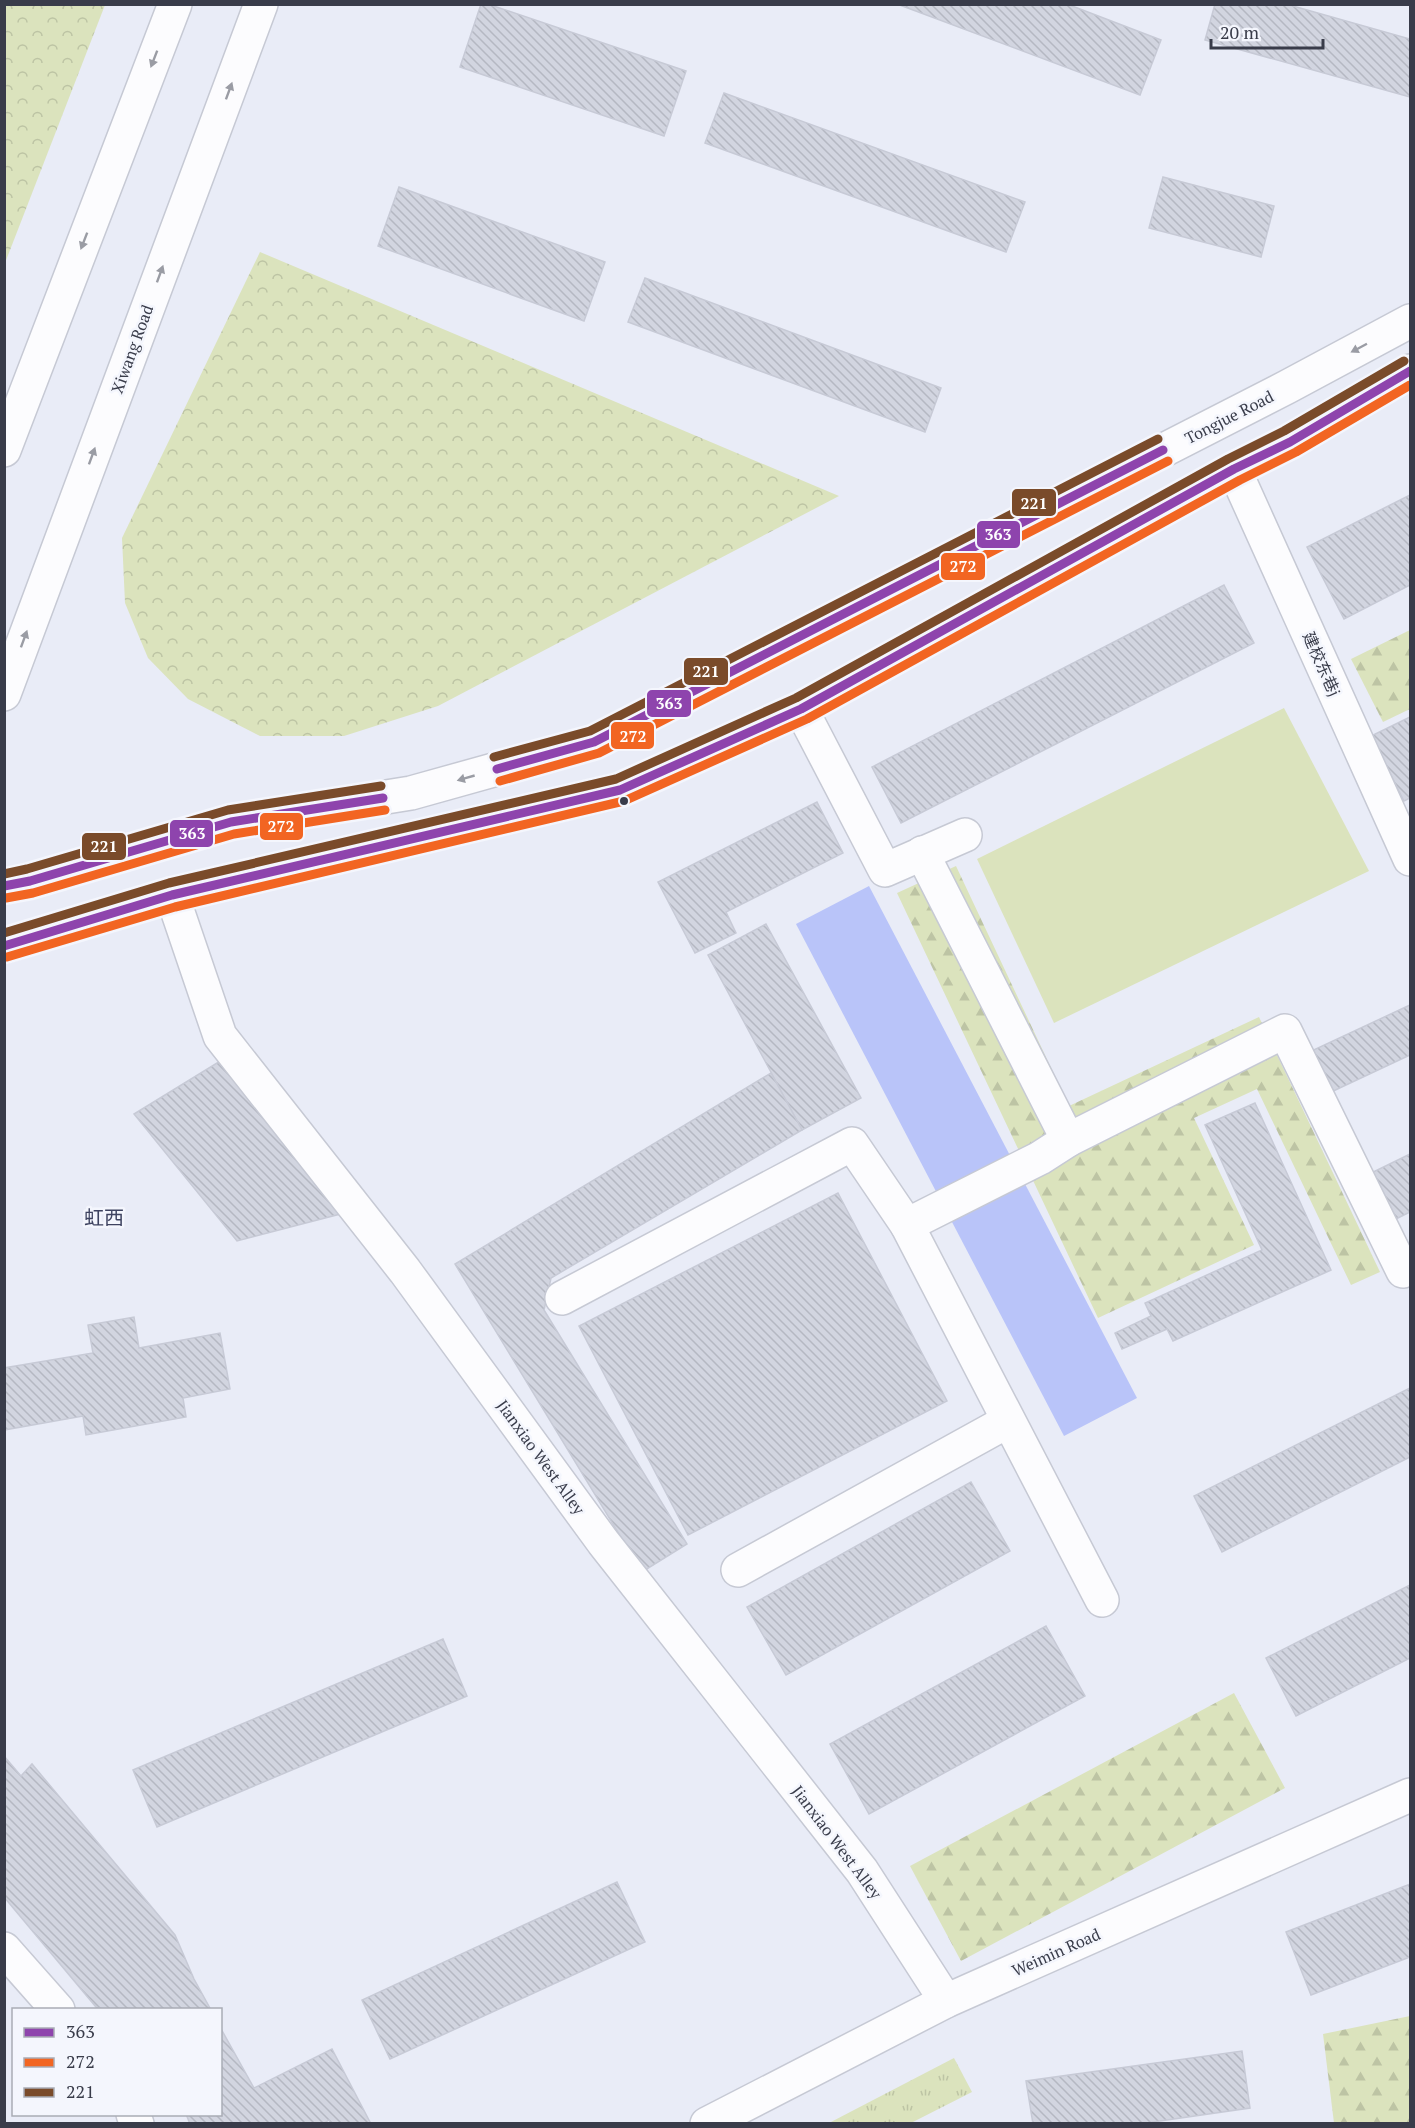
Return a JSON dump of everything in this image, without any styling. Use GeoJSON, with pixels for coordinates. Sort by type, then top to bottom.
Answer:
{"type":"FeatureCollection","features":[{"type":"Feature","properties":{"kind":"main road"},"geometry":{"type":"LineString","coordinates":[[4,450],[175,4]]}},
{"type":"Feature","properties":{"kind":"main road","name":"Xiwang Road"},"geometry":{"type":"LineString","coordinates":[[4,694],[261,4]]}},
{"type":"Feature","properties":{"kind":"main road","name":"Tongjue Road"},"geometry":{"type":"LineString","coordinates":[[4,886],[30,881],[231,822],[411,793],[594,742],[1287,387],[1410,321]]}},
{"type":"Feature","properties":{"kind":"main road"},"geometry":{"type":"LineString","coordinates":[[4,946],[172,895],[620,790],[801,709],[1234,469],[1290,441],[1410,371]]}},
{"type":"Feature","properties":{"kind":"main road","name":"建校东巷j"},"geometry":{"type":"LineString","coordinates":[[1234,469],[1410,859]]}},
{"type":"Feature","properties":{"kind":"main road"},"geometry":{"type":"LineString","coordinates":[[801,709],[885,870],[965,835]]}},
{"type":"Feature","properties":{"kind":"main road"},"geometry":{"type":"LineString","coordinates":[[922,853],[1068,1140]]}},
{"type":"Feature","properties":{"kind":"main road","name":"Jianxiao West Alley"},"geometry":{"type":"LineString","coordinates":[[172,895],[220,1036],[405,1271],[603,1542],[861,1871],[946,2001]]}},
{"type":"Feature","properties":{"kind":"main road"},"geometry":{"type":"LineString","coordinates":[[907,1225],[1040,1158],[1068,1140],[1285,1031],[1403,1271]]}},
{"type":"Feature","properties":{"kind":"main road"},"geometry":{"type":"LineString","coordinates":[[562,1298],[852,1144],[907,1225],[1102,1600]]}},
{"type":"Feature","properties":{"kind":"main road"},"geometry":{"type":"LineString","coordinates":[[738,1570],[1008,1421]]}},
{"type":"Feature","properties":{"kind":"main road","name":"Weimin Road"},"geometry":{"type":"LineString","coordinates":[[707,2124],[946,2001],[1410,1795]]}},
{"type":"Feature","properties":{"kind":"main road"},"geometry":{"type":"LineString","coordinates":[[4,1949],[56,2008]]}},
{"type":"Feature","properties":{"kind":"green space"},"geometry":{"type":"Polygon","coordinates":[[[4,5],[105,5],[5,263],[4,5]]]}},
{"type":"Feature","properties":{"kind":"green space"},"geometry":{"type":"Polygon","coordinates":[[[260,252],[839,496],[438,706],[344,736],[260,736],[188,699],[148,658],[125,603],[122,538],[260,252]]]}},
{"type":"Feature","properties":{"kind":"green space"},"geometry":{"type":"Polygon","coordinates":[[[1410,630],[1410,709],[1383,722],[1351,659],[1410,630]]]}},
{"type":"Feature","properties":{"kind":"green space"},"geometry":{"type":"Polygon","coordinates":[[[1284,708],[1369,871],[1054,1023],[977,859],[1284,708]]]}},
{"type":"Feature","properties":{"kind":"green space"},"geometry":{"type":"Polygon","coordinates":[[[956,866],[1069,1106],[1259,1017],[1380,1272],[1351,1285],[1257,1089],[1194,1118],[1254,1245],[1098,1318],[897,893],[956,866]]]}},
{"type":"Feature","properties":{"kind":"green space"},"geometry":{"type":"Polygon","coordinates":[[[1234,1693],[1285,1788],[961,1961],[910,1866],[1234,1693]]]}},
{"type":"Feature","properties":{"kind":"green space"},"geometry":{"type":"Polygon","coordinates":[[[1410,2016],[1410,2123],[1334,2123],[1323,2034],[1410,2016]]]}},
{"type":"Feature","properties":{"kind":"green space"},"geometry":{"type":"Polygon","coordinates":[[[954,2058],[972,2092],[911,2123],[829,2123],[954,2058]]]}},
{"type":"Feature","properties":{"kind":"water"},"geometry":{"type":"Polygon","coordinates":[[[869,886],[1137,1398],[1064,1436],[796,924],[869,886]]]}},
{"type":"Feature","properties":{"kind":"building"},"geometry":{"type":"Polygon","coordinates":[[[481,4],[488,4],[686,71],[664,136],[460,67],[481,4]]]}},
{"type":"Feature","properties":{"kind":"building"},"geometry":{"type":"Polygon","coordinates":[[[897,4],[1067,4],[1161,40],[1140,95],[897,4]]]}},
{"type":"Feature","properties":{"kind":"building"},"geometry":{"type":"Polygon","coordinates":[[[1215,4],[1286,4],[1410,39],[1410,97],[1205,40],[1215,4]]]}},
{"type":"Feature","properties":{"kind":"building"},"geometry":{"type":"Polygon","coordinates":[[[724,93],[1025,202],[1006,252],[705,143],[724,93]]]}},
{"type":"Feature","properties":{"kind":"building"},"geometry":{"type":"Polygon","coordinates":[[[1163,177],[1274,206],[1261,257],[1149,228],[1163,177]]]}},
{"type":"Feature","properties":{"kind":"building"},"geometry":{"type":"Polygon","coordinates":[[[399,187],[605,262],[584,321],[378,246],[399,187]]]}},
{"type":"Feature","properties":{"kind":"building"},"geometry":{"type":"Polygon","coordinates":[[[645,278],[941,388],[925,432],[628,322],[645,278]]]}},
{"type":"Feature","properties":{"kind":"building"},"geometry":{"type":"Polygon","coordinates":[[[1410,495],[1410,585],[1344,619],[1307,547],[1410,495]]]}},
{"type":"Feature","properties":{"kind":"building"},"geometry":{"type":"Polygon","coordinates":[[[1224,585],[1254,643],[901,823],[872,767],[1224,585]]]}},
{"type":"Feature","properties":{"kind":"building"},"geometry":{"type":"Polygon","coordinates":[[[1410,717],[1410,798],[1404,801],[1371,736],[1410,717]]]}},
{"type":"Feature","properties":{"kind":"building"},"geometry":{"type":"Polygon","coordinates":[[[817,802],[843,853],[726,912],[736,933],[695,953],[658,882],[817,802]]]}},
{"type":"Feature","properties":{"kind":"building"},"geometry":{"type":"Polygon","coordinates":[[[766,924],[861,1098],[802,1130],[708,955],[766,924]]]}},
{"type":"Feature","properties":{"kind":"building"},"geometry":{"type":"Polygon","coordinates":[[[1410,1005],[1410,1055],[1327,1094],[1307,1053],[1410,1005]]]}},
{"type":"Feature","properties":{"kind":"building"},"geometry":{"type":"Polygon","coordinates":[[[230,1055],[352,1211],[237,1241],[134,1114],[230,1055]]]}},
{"type":"Feature","properties":{"kind":"building"},"geometry":{"type":"Polygon","coordinates":[[[771,1073],[802,1130],[551,1278],[544,1310],[687,1544],[642,1572],[455,1264],[771,1073]]]}},
{"type":"Feature","properties":{"kind":"building"},"geometry":{"type":"Polygon","coordinates":[[[1255,1103],[1331,1270],[1173,1341],[1167,1329],[1122,1349],[1115,1333],[1151,1316],[1145,1303],[1262,1250],[1205,1125],[1255,1103]]]}},
{"type":"Feature","properties":{"kind":"building"},"geometry":{"type":"Polygon","coordinates":[[[1410,1154],[1410,1212],[1394,1220],[1371,1173],[1410,1154]]]}},
{"type":"Feature","properties":{"kind":"building"},"geometry":{"type":"Polygon","coordinates":[[[838,1193],[947,1401],[688,1535],[579,1326],[838,1193]]]}},
{"type":"Feature","properties":{"kind":"building"},"geometry":{"type":"Polygon","coordinates":[[[134,1317],[139,1348],[220,1333],[230,1389],[183,1398],[186,1417],[86,1435],[83,1416],[4,1430],[4,1368],[93,1353],[88,1325],[134,1317]]]}},
{"type":"Feature","properties":{"kind":"building"},"geometry":{"type":"Polygon","coordinates":[[[1410,1388],[1410,1457],[1222,1552],[1194,1496],[1410,1388]]]}},
{"type":"Feature","properties":{"kind":"building"},"geometry":{"type":"Polygon","coordinates":[[[971,1482],[1010,1551],[786,1675],[747,1607],[971,1482]]]}},
{"type":"Feature","properties":{"kind":"building"},"geometry":{"type":"Polygon","coordinates":[[[1410,1585],[1410,1658],[1296,1716],[1266,1658],[1410,1585]]]}},
{"type":"Feature","properties":{"kind":"building"},"geometry":{"type":"Polygon","coordinates":[[[1046,1626],[1085,1696],[869,1814],[830,1744],[1046,1626]]]}},
{"type":"Feature","properties":{"kind":"building"},"geometry":{"type":"Polygon","coordinates":[[[443,1639],[467,1696],[157,1827],[133,1770],[443,1639]]]}},
{"type":"Feature","properties":{"kind":"building"},"geometry":{"type":"Polygon","coordinates":[[[4,1756],[21,1776],[32,1764],[175,1935],[194,1979],[210,2008],[96,2007],[4,1897],[4,1756]]]}},
{"type":"Feature","properties":{"kind":"building"},"geometry":{"type":"Polygon","coordinates":[[[617,1882],[645,1942],[390,2059],[362,2000],[617,1882]]]}},
{"type":"Feature","properties":{"kind":"building"},"geometry":{"type":"Polygon","coordinates":[[[1410,1884],[1410,1957],[1311,1995],[1286,1932],[1410,1884]]]}},
{"type":"Feature","properties":{"kind":"building"},"geometry":{"type":"Polygon","coordinates":[[[222,2031],[254,2088],[332,2049],[371,2124],[331,2124],[329,2120],[323,2124],[190,2124],[187,2116],[222,2116],[222,2031]]]}},
{"type":"Feature","properties":{"kind":"building"},"geometry":{"type":"Polygon","coordinates":[[[1242,2051],[1250,2108],[1139,2124],[1033,2124],[1026,2081],[1242,2051]]]}},
{"type":"Feature","properties":{"kind":"transit line","name":"221"},"geometry":{"type":"LineString","coordinates":[[4,933],[169,883],[616,779],[796,698],[1228,459],[1284,431],[1404,361]]}},
{"type":"Feature","properties":{"kind":"transit line","name":"363"},"geometry":{"type":"LineString","coordinates":[[4,946],[172,895],[620,790],[801,709],[1234,469],[1290,442],[1410,371]]}},
{"type":"Feature","properties":{"kind":"transit line","name":"272"},"geometry":{"type":"LineString","coordinates":[[7,957],[175,907],[624,801],[807,719],[1240,480],[1296,452],[1410,385]]}},
{"type":"Feature","properties":{"kind":"transit line","name":"221"},"geometry":{"type":"LineString","coordinates":[[494,757],[590,731],[1158,439]]}},
{"type":"Feature","properties":{"kind":"transit line","name":"363"},"geometry":{"type":"LineString","coordinates":[[497,769],[594,742],[1163,450]]}},
{"type":"Feature","properties":{"kind":"transit line","name":"272"},"geometry":{"type":"LineString","coordinates":[[500,781],[599,753],[1168,461]]}},
{"type":"Feature","properties":{"kind":"transit line","name":"221"},"geometry":{"type":"LineString","coordinates":[[4,874],[228,810],[381,786]]}},
{"type":"Feature","properties":{"kind":"transit line","name":"363"},"geometry":{"type":"LineString","coordinates":[[4,886],[30,881],[231,822],[383,798]]}},
{"type":"Feature","properties":{"kind":"transit line","name":"272"},"geometry":{"type":"LineString","coordinates":[[6,898],[33,893],[234,834],[385,810]]}},
{"type":"Feature","properties":{"kind":"district","name":"虹西"},"geometry":{"type":"Point","coordinates":[104,1218]}}]}
